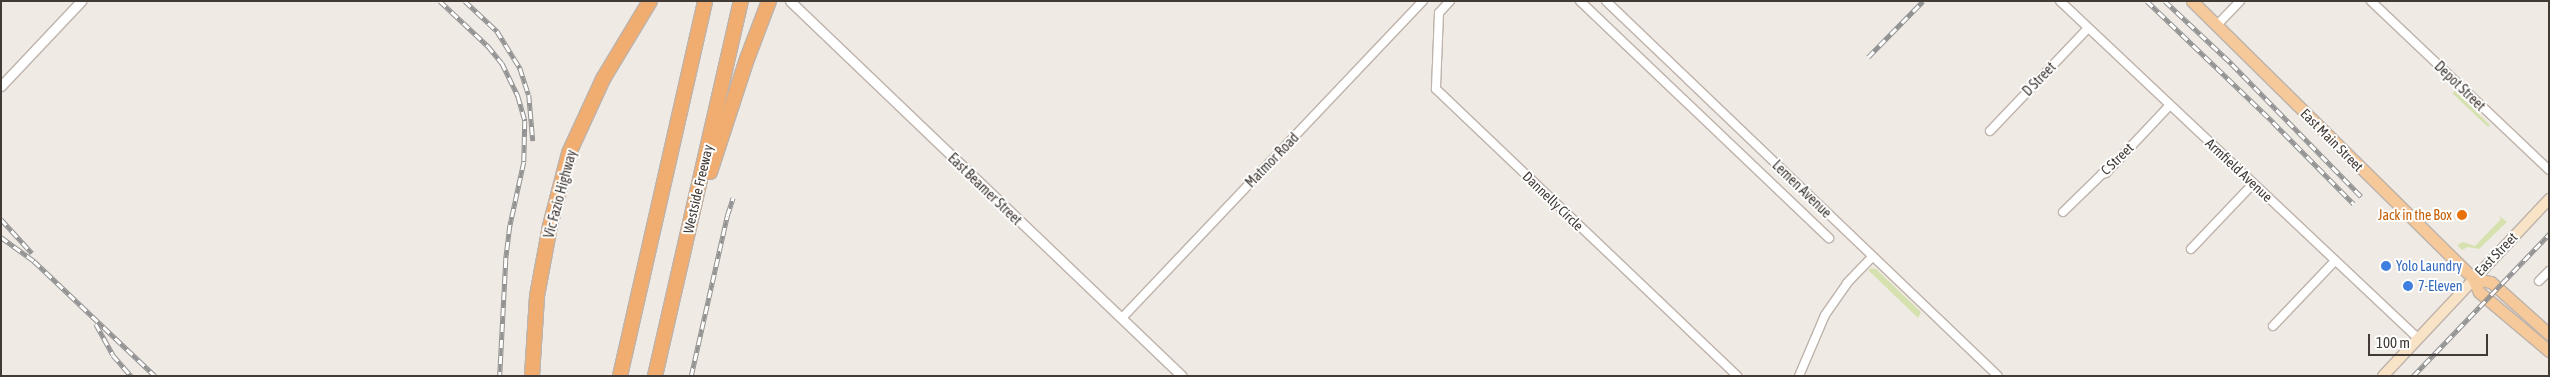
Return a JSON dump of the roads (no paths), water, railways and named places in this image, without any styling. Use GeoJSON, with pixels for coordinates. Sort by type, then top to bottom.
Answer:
{"type":"FeatureCollection","features":[{"type":"Feature","properties":{"kind":"highway","name":"Vic Fazio Highway"},"geometry":{"type":"LineString","coordinates":[[532,376],[537,296],[550,226],[569,153],[603,79],[650,1]]}},
{"type":"Feature","properties":{"kind":"highway"},"geometry":{"type":"LineString","coordinates":[[620,376],[705,1]]}},
{"type":"Feature","properties":{"kind":"highway","name":"Westside Freeway"},"geometry":{"type":"LineString","coordinates":[[655,376],[740,1]]}},
{"type":"Feature","properties":{"kind":"highway"},"geometry":{"type":"LineString","coordinates":[[687,236],[768,4]]}},
{"type":"Feature","properties":{"kind":"main road","name":"East Main Street"},"geometry":{"type":"LineString","coordinates":[[2192,1],[2474,278]]}},
{"type":"Feature","properties":{"kind":"main road","name":"East Street"},"geometry":{"type":"LineString","coordinates":[[2383,376],[2549,199]]}},
{"type":"Feature","properties":{"kind":"main road"},"geometry":{"type":"LineString","coordinates":[[2474,278],[2491,282],[2549,334]]}},
{"type":"Feature","properties":{"kind":"main road"},"geometry":{"type":"LineString","coordinates":[[2474,278],[2480,292],[2549,352]]}},
{"type":"Feature","properties":{"kind":"street"},"geometry":{"type":"LineString","coordinates":[[1,86],[81,1]]}},
{"type":"Feature","properties":{"kind":"street","name":"East Beamer Street"},"geometry":{"type":"LineString","coordinates":[[790,1],[1182,376]]}},
{"type":"Feature","properties":{"kind":"street","name":"Matmor Road"},"geometry":{"type":"LineString","coordinates":[[1122,318],[1423,1]]}},
{"type":"Feature","properties":{"kind":"street","name":"Dannelly Circle"},"geometry":{"type":"LineString","coordinates":[[1450,1],[1439,13],[1436,89],[1737,376]]}},
{"type":"Feature","properties":{"kind":"street"},"geometry":{"type":"LineString","coordinates":[[1580,1],[1829,238]]}},
{"type":"Feature","properties":{"kind":"street","name":"Lemen Avenue"},"geometry":{"type":"LineString","coordinates":[[1606,1],[1998,376]]}},
{"type":"Feature","properties":{"kind":"street","name":"Armfield Avenue"},"geometry":{"type":"LineString","coordinates":[[2060,1],[2418,338]]}},
{"type":"Feature","properties":{"kind":"street"},"geometry":{"type":"LineString","coordinates":[[2217,25],[2240,1]]}},
{"type":"Feature","properties":{"kind":"street","name":"Depot Street"},"geometry":{"type":"LineString","coordinates":[[2371,1],[2549,170]]}},
{"type":"Feature","properties":{"kind":"street","name":"D Street"},"geometry":{"type":"LineString","coordinates":[[1990,130],[2088,28]]}},
{"type":"Feature","properties":{"kind":"street"},"geometry":{"type":"LineString","coordinates":[[1653,70],[1664,57]]}},
{"type":"Feature","properties":{"kind":"street","name":"C Street"},"geometry":{"type":"LineString","coordinates":[[2063,212],[2102,174],[2106,173],[2170,105]]}},
{"type":"Feature","properties":{"kind":"street"},"geometry":{"type":"LineString","coordinates":[[2191,249],[2253,184]]}},
{"type":"Feature","properties":{"kind":"street"},"geometry":{"type":"LineString","coordinates":[[1809,220],[1821,207]]}},
{"type":"Feature","properties":{"kind":"street"},"geometry":{"type":"LineString","coordinates":[[1799,376],[1825,316],[1847,283],[1873,256]]}},
{"type":"Feature","properties":{"kind":"street"},"geometry":{"type":"LineString","coordinates":[[2273,326],[2335,261]]}},
{"type":"Feature","properties":{"kind":"street"},"geometry":{"type":"LineString","coordinates":[[2539,282],[2549,271]]}},
{"type":"Feature","properties":{"kind":"railway"},"geometry":{"type":"LineString","coordinates":[[440,1],[488,46],[502,63],[518,96],[525,121],[524,162],[510,226],[506,260],[500,376]]}},
{"type":"Feature","properties":{"kind":"railway"},"geometry":{"type":"LineString","coordinates":[[465,1],[497,31],[520,68],[529,95],[533,141]]}},
{"type":"Feature","properties":{"kind":"railway"},"geometry":{"type":"LineString","coordinates":[[1868,57],[1923,1]]}},
{"type":"Feature","properties":{"kind":"railway"},"geometry":{"type":"LineString","coordinates":[[2147,1],[2273,122],[2354,204]]}},
{"type":"Feature","properties":{"kind":"railway"},"geometry":{"type":"LineString","coordinates":[[2165,1],[2232,64],[2361,196]]}},
{"type":"Feature","properties":{"kind":"railway"},"geometry":{"type":"LineString","coordinates":[[691,376],[727,216],[733,198]]}},
{"type":"Feature","properties":{"kind":"railway"},"geometry":{"type":"LineString","coordinates":[[1,219],[32,253]]}},
{"type":"Feature","properties":{"kind":"railway"},"geometry":{"type":"LineString","coordinates":[[2413,376],[2549,234]]}},
{"type":"Feature","properties":{"kind":"railway"},"geometry":{"type":"LineString","coordinates":[[1,237],[34,261],[155,376]]}},
{"type":"Feature","properties":{"kind":"railway"},"geometry":{"type":"LineString","coordinates":[[96,324],[113,355],[131,376]]}},
{"type":"Feature","properties":{"kind":"place","name":"Jack in the Box"},"geometry":{"type":"Point","coordinates":[2462,215]}},
{"type":"Feature","properties":{"kind":"place","name":"Yolo Laundry"},"geometry":{"type":"Point","coordinates":[2386,266]}},
{"type":"Feature","properties":{"kind":"place","name":"7-Eleven"},"geometry":{"type":"Point","coordinates":[2408,286]}}]}
